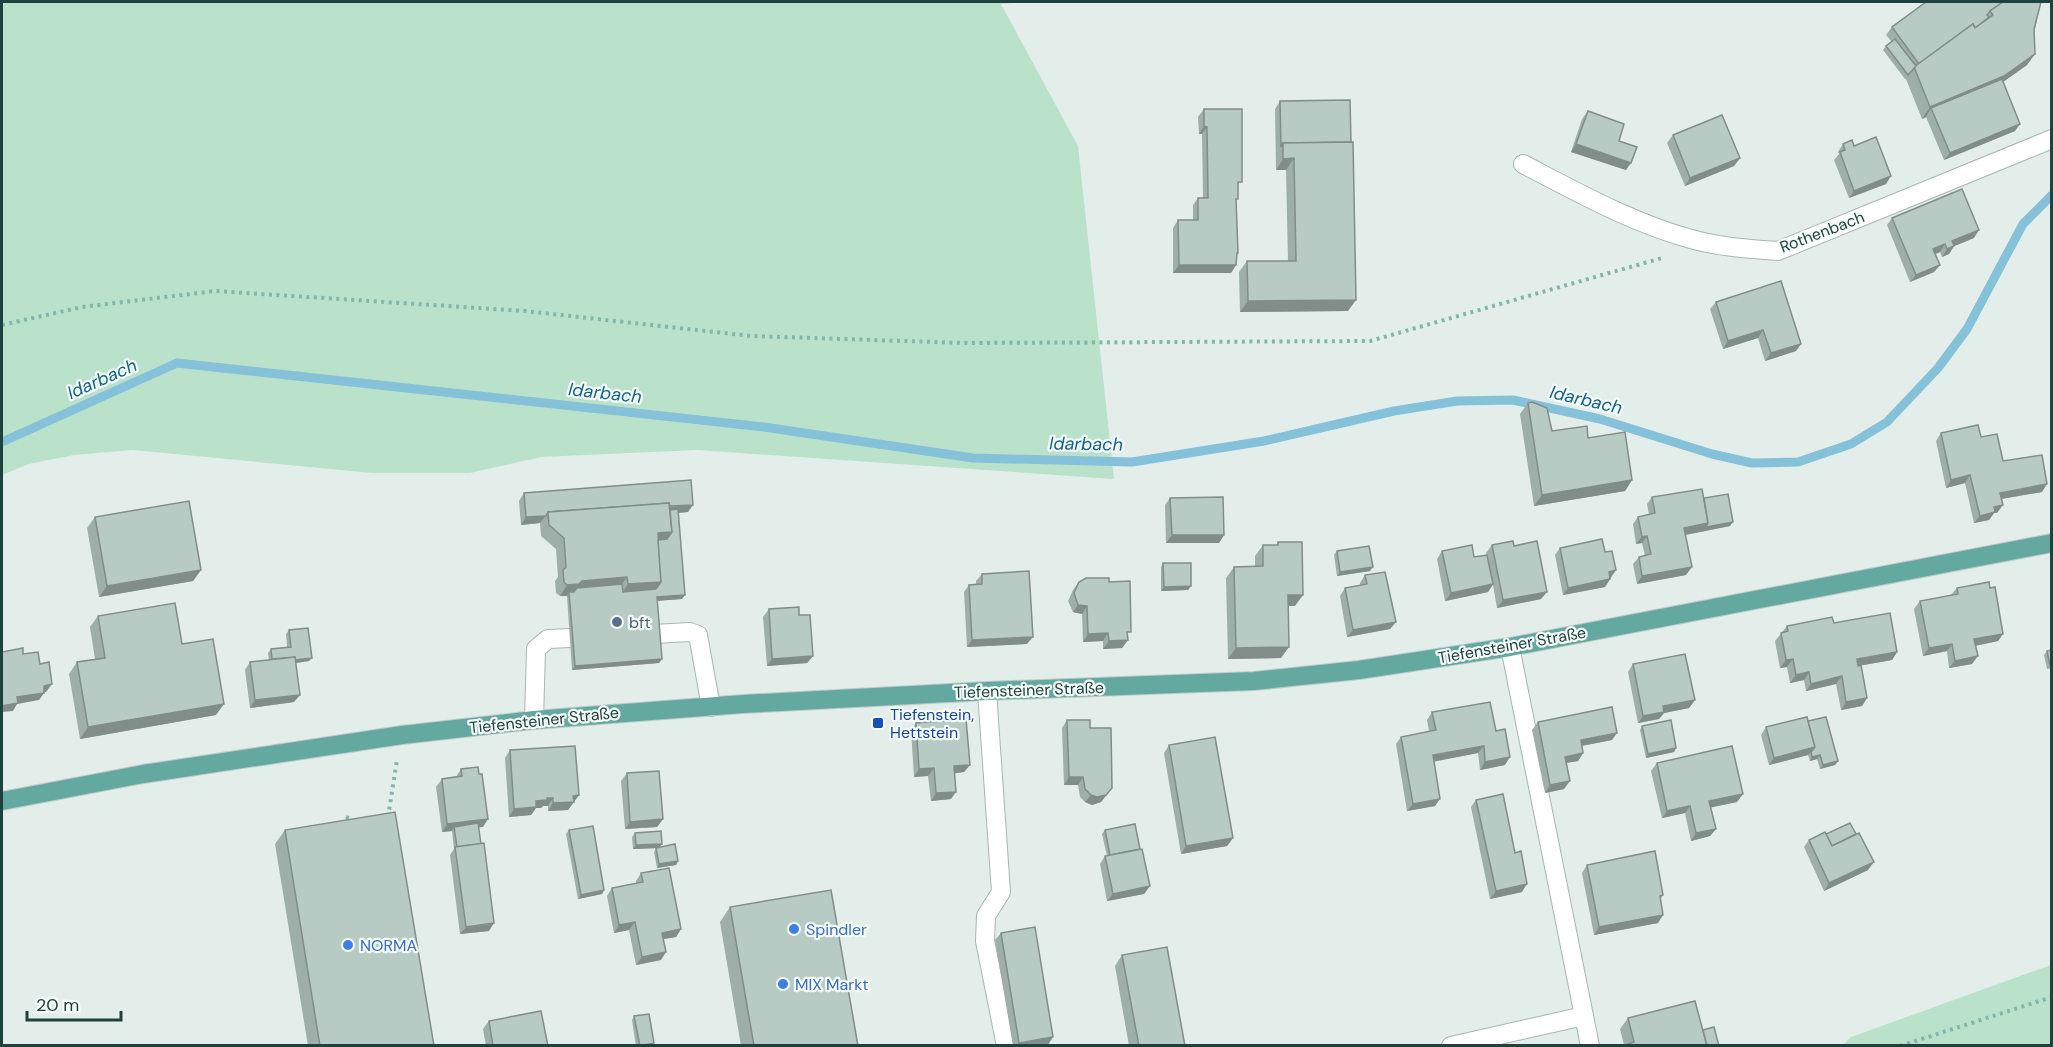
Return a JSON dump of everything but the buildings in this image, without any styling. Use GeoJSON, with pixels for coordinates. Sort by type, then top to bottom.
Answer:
{"type":"FeatureCollection","features":[{"type":"Feature","properties":{"kind":"main road","name":"Tiefensteiner Straße"},"geometry":{"type":"LineString","coordinates":[[2,801],[143,774],[402,735],[534,720],[987,691],[1254,681],[1359,670],[1510,647],[2052,543]]}},
{"type":"Feature","properties":{"kind":"street","name":"Rothenbach"},"geometry":{"type":"LineString","coordinates":[[1523,164],[1650,226],[1694,240],[1745,249],[1778,251],[2052,139]]}},
{"type":"Feature","properties":{"kind":"street"},"geometry":{"type":"LineString","coordinates":[[534,720],[536,649],[548,639],[690,632],[698,635],[711,707]]}},
{"type":"Feature","properties":{"kind":"street"},"geometry":{"type":"LineString","coordinates":[[1510,647],[1590,1046]]}},
{"type":"Feature","properties":{"kind":"street"},"geometry":{"type":"LineString","coordinates":[[987,691],[1001,892],[986,916],[985,941],[1006,1046]]}},
{"type":"Feature","properties":{"kind":"street"},"geometry":{"type":"LineString","coordinates":[[1451,1046],[1584,1016]]}},
{"type":"Feature","properties":{"kind":"path"},"geometry":{"type":"LineString","coordinates":[[2,325],[81,307],[215,291],[525,311],[752,336],[964,343],[1370,341],[1674,254],[1694,240]]}},
{"type":"Feature","properties":{"kind":"path"},"geometry":{"type":"LineString","coordinates":[[378,819],[387,818],[402,735]]}},
{"type":"Feature","properties":{"kind":"path"},"geometry":{"type":"LineString","coordinates":[[346,817],[358,821]]}},
{"type":"Feature","properties":{"kind":"path"},"geometry":{"type":"LineString","coordinates":[[1900,1046],[2052,997]]}},
{"type":"Feature","properties":{"kind":"green space"},"geometry":{"type":"Polygon","coordinates":[[[2,2],[1027,2],[1001,4],[1078,146],[1114,479],[697,450],[541,457],[470,473],[372,473],[133,450],[74,455],[29,464],[2,475],[2,2]]]}},
{"type":"Feature","properties":{"kind":"green space"},"geometry":{"type":"Polygon","coordinates":[[[2051,965],[2051,1045],[1843,1045],[1851,1037],[2051,965]]]}},
{"type":"Feature","properties":{"kind":"waterway","name":"Idarbach"},"geometry":{"type":"LineString","coordinates":[[2,442],[177,363],[764,427],[973,458],[1132,462],[1264,441],[1394,411],[1457,401],[1513,400],[1600,419],[1712,454],[1752,463],[1798,462],[1851,444],[1887,422],[1938,368],[1967,329],[2023,224],[2052,195]]}},
{"type":"Feature","properties":{"kind":"place","name":"bft"},"geometry":{"type":"Point","coordinates":[617,622]}},
{"type":"Feature","properties":{"kind":"place","name":"Tiefenstein, Hettstein"},"geometry":{"type":"Point","coordinates":[878,723]}},
{"type":"Feature","properties":{"kind":"place","name":"Spindler"},"geometry":{"type":"Point","coordinates":[794,929]}},
{"type":"Feature","properties":{"kind":"place","name":"NORMA"},"geometry":{"type":"Point","coordinates":[348,945]}},
{"type":"Feature","properties":{"kind":"place","name":"MIX Markt"},"geometry":{"type":"Point","coordinates":[783,984]}}]}
